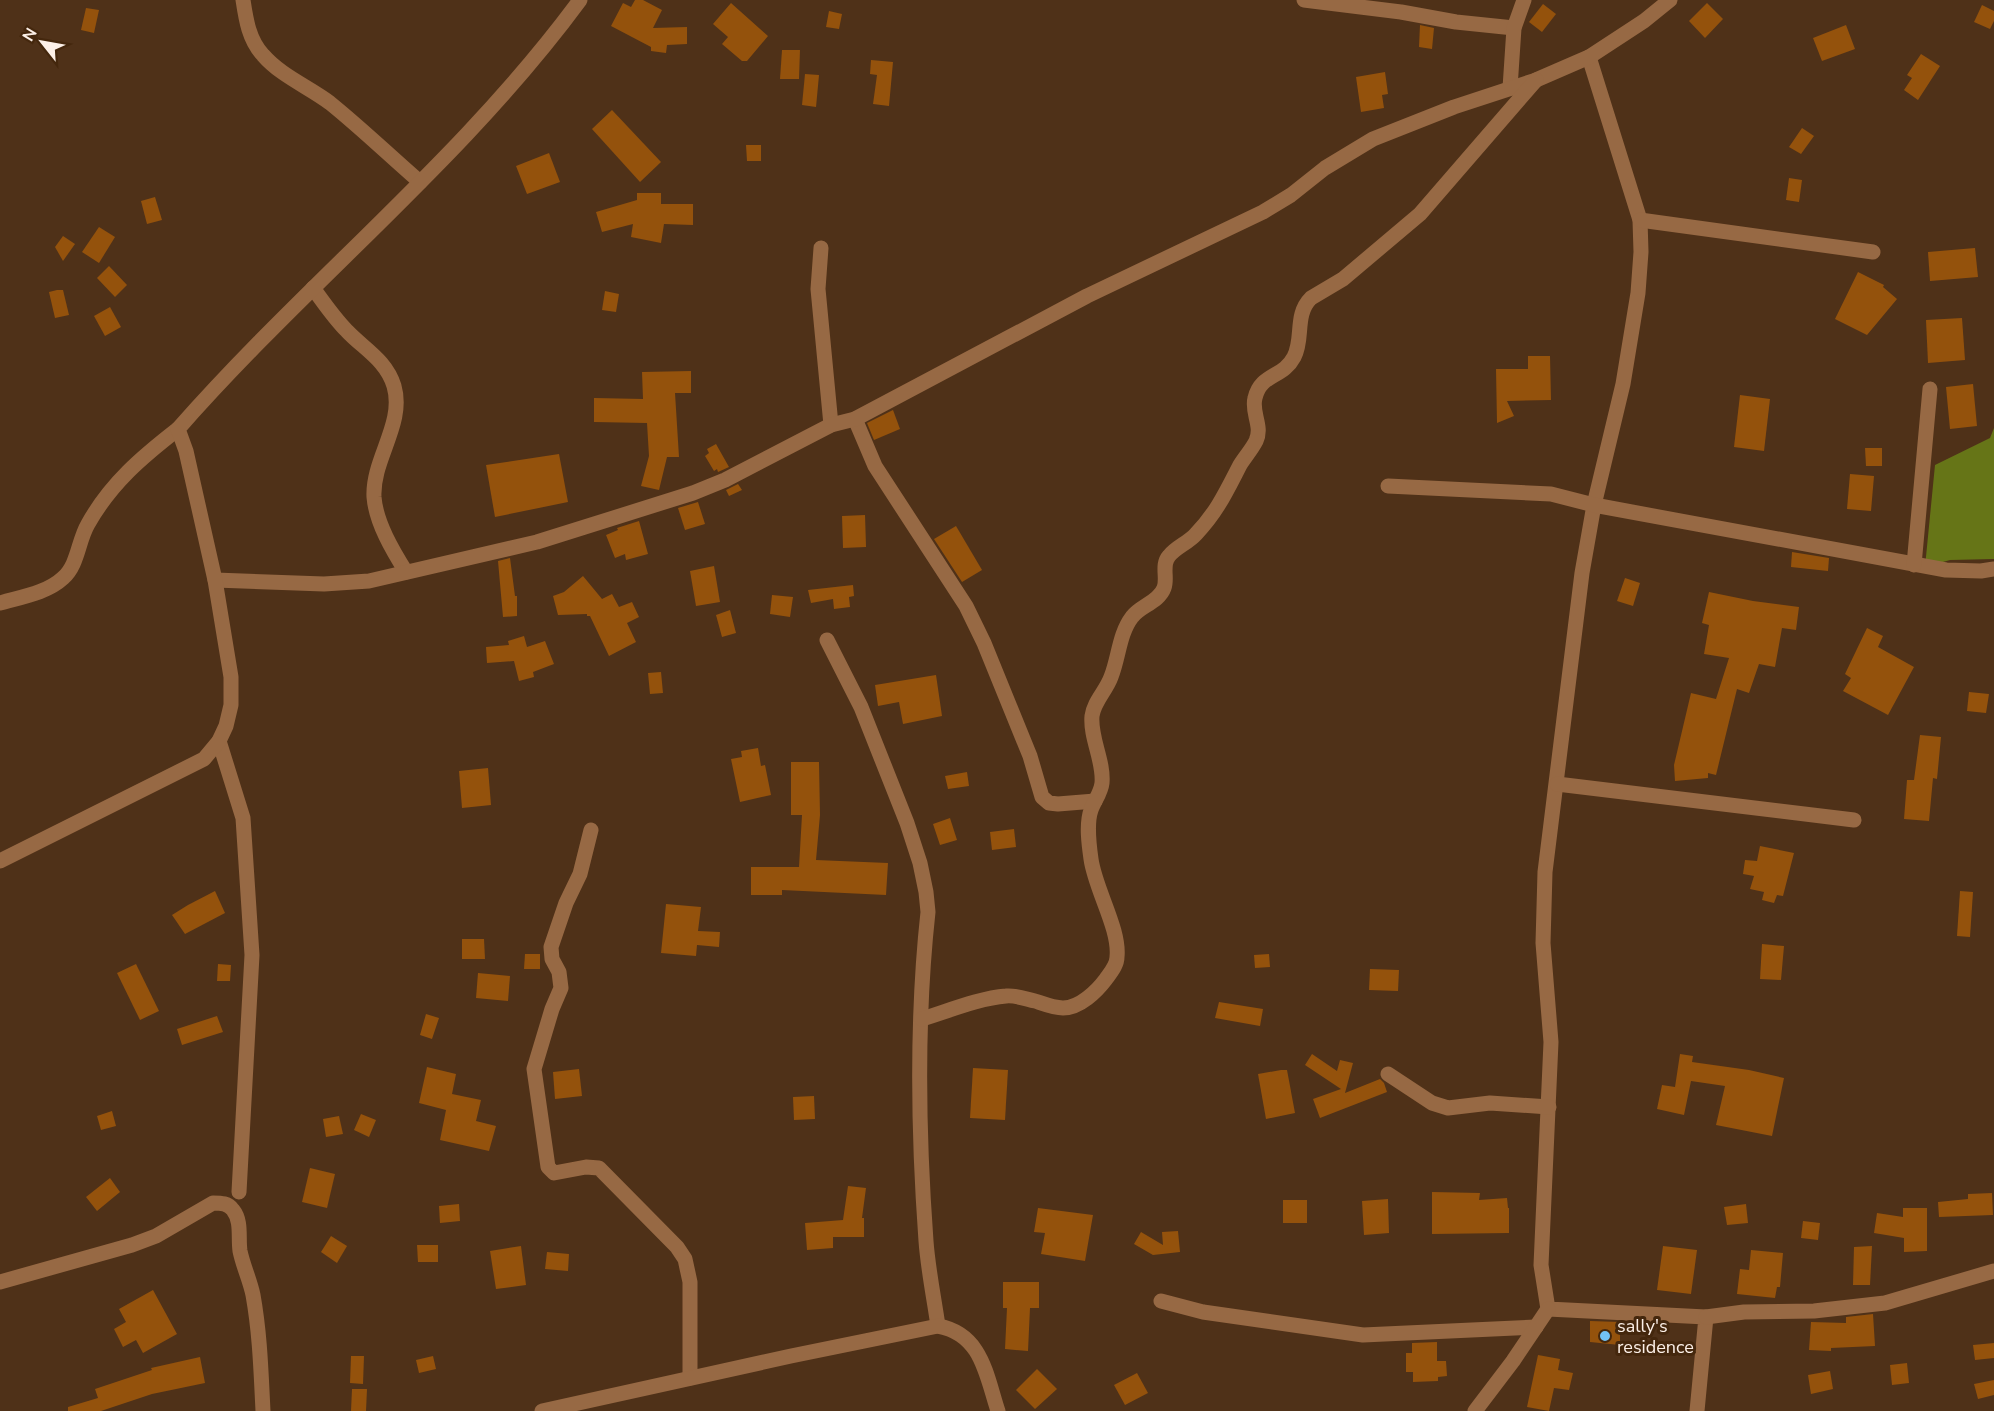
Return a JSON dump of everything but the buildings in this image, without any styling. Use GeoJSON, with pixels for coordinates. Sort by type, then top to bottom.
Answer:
{"type":"FeatureCollection","features":[{"type":"Feature","properties":{"kind":"street"},"geometry":{"type":"LineString","coordinates":[[243,0],[246,22],[254,42],[264,56],[294,80],[331,104],[420,182]]}},
{"type":"Feature","properties":{"kind":"street"},"geometry":{"type":"LineString","coordinates":[[0,603],[47,588],[70,571],[87,526],[102,500],[131,467],[178,429],[231,369],[454,149],[528,68],[580,0]]}},
{"type":"Feature","properties":{"kind":"street"},"geometry":{"type":"LineString","coordinates":[[1304,0],[1514,28]]}},
{"type":"Feature","properties":{"kind":"street"},"geometry":{"type":"LineString","coordinates":[[1510,88],[1514,28],[1524,0]]}},
{"type":"Feature","properties":{"kind":"street"},"geometry":{"type":"LineString","coordinates":[[215,580],[324,585],[369,581],[537,542],[693,493],[725,480],[831,425],[855,419],[1087,296],[1263,212],[1291,195],[1325,168],[1373,139],[1536,80],[1589,57],[1644,21],[1670,0]]}},
{"type":"Feature","properties":{"kind":"street"},"geometry":{"type":"LineString","coordinates":[[1475,1411],[1548,1308],[1542,1265],[1551,1042],[1543,943],[1545,872],[1581,573],[1594,505],[1623,384],[1638,293],[1641,252],[1640,220],[1589,57]]}},
{"type":"Feature","properties":{"kind":"street"},"geometry":{"type":"LineString","coordinates":[[922,1018],[1007,996],[1053,1006],[1070,1007],[1084,1000],[1113,969],[1118,956],[1111,924],[1098,890],[1091,859],[1089,816],[1102,781],[1092,714],[1112,677],[1127,625],[1141,608],[1161,594],[1165,583],[1165,563],[1168,557],[1195,535],[1216,512],[1253,446],[1259,429],[1254,405],[1256,396],[1264,380],[1281,372],[1293,359],[1298,346],[1300,317],[1306,303],[1343,279],[1420,214],[1536,80]]}},
{"type":"Feature","properties":{"kind":"street"},"geometry":{"type":"LineString","coordinates":[[1640,220],[1874,252]]}},
{"type":"Feature","properties":{"kind":"street"},"geometry":{"type":"LineString","coordinates":[[821,248],[818,289],[831,425]]}},
{"type":"Feature","properties":{"kind":"street"},"geometry":{"type":"LineString","coordinates":[[313,288],[346,330],[388,370],[394,387],[395,411],[378,469],[374,496],[392,549],[406,572]]}},
{"type":"Feature","properties":{"kind":"street"},"geometry":{"type":"LineString","coordinates":[[1914,565],[1930,389]]}},
{"type":"Feature","properties":{"kind":"street"},"geometry":{"type":"LineString","coordinates":[[855,419],[875,466],[966,606],[984,643],[1030,756],[1042,797],[1049,803],[1058,804],[1095,801]]}},
{"type":"Feature","properties":{"kind":"street"},"geometry":{"type":"LineString","coordinates":[[0,861],[204,759],[219,741],[226,726],[231,705],[231,677],[215,580],[186,451],[178,429]]}},
{"type":"Feature","properties":{"kind":"street"},"geometry":{"type":"LineString","coordinates":[[1388,486],[1551,494],[1594,505],[1914,565],[1946,570],[1994,569]]}},
{"type":"Feature","properties":{"kind":"street"},"geometry":{"type":"LineString","coordinates":[[827,640],[861,707],[907,823],[920,863],[926,892],[928,912],[918,1062],[919,1104],[926,1242],[938,1326]]}},
{"type":"Feature","properties":{"kind":"street"},"geometry":{"type":"LineString","coordinates":[[219,741],[243,818],[252,955],[239,1192]]}},
{"type":"Feature","properties":{"kind":"street"},"geometry":{"type":"LineString","coordinates":[[1557,784],[1854,820]]}},
{"type":"Feature","properties":{"kind":"street"},"geometry":{"type":"LineString","coordinates":[[591,830],[580,874],[551,947],[552,959],[559,972],[561,988],[546,1026],[534,1069],[548,1167],[554,1173],[586,1167],[599,1168],[677,1247],[685,1259],[690,1282],[690,1378]]}},
{"type":"Feature","properties":{"kind":"street"},"geometry":{"type":"LineString","coordinates":[[1388,1074],[1432,1103],[1448,1108],[1490,1102],[1549,1107]]}},
{"type":"Feature","properties":{"kind":"street"},"geometry":{"type":"LineString","coordinates":[[0,1282],[132,1245],[156,1236],[213,1203],[227,1205],[233,1209],[237,1217],[240,1252],[252,1292],[261,1357],[263,1411]]}},
{"type":"Feature","properties":{"kind":"street"},"geometry":{"type":"LineString","coordinates":[[1548,1308],[1706,1317],[1744,1312],[1814,1311],[1885,1303],[1994,1271]]}},
{"type":"Feature","properties":{"kind":"street"},"geometry":{"type":"LineString","coordinates":[[1161,1301],[1203,1312],[1363,1335],[1536,1327]]}},
{"type":"Feature","properties":{"kind":"street"},"geometry":{"type":"LineString","coordinates":[[1697,1411],[1706,1317]]}},
{"type":"Feature","properties":{"kind":"street"},"geometry":{"type":"LineString","coordinates":[[542,1411],[938,1326],[960,1334],[975,1348],[998,1411]]}},
{"type":"Feature","properties":{"kind":"green space"},"geometry":{"type":"Polygon","coordinates":[[[1994,428],[1994,559],[1950,560],[1925,567],[1935,465],[1990,438],[1994,428]]]}},
{"type":"Feature","properties":{"kind":"place","name":"sally's residence"},"geometry":{"type":"Point","coordinates":[1605,1336]}}]}
